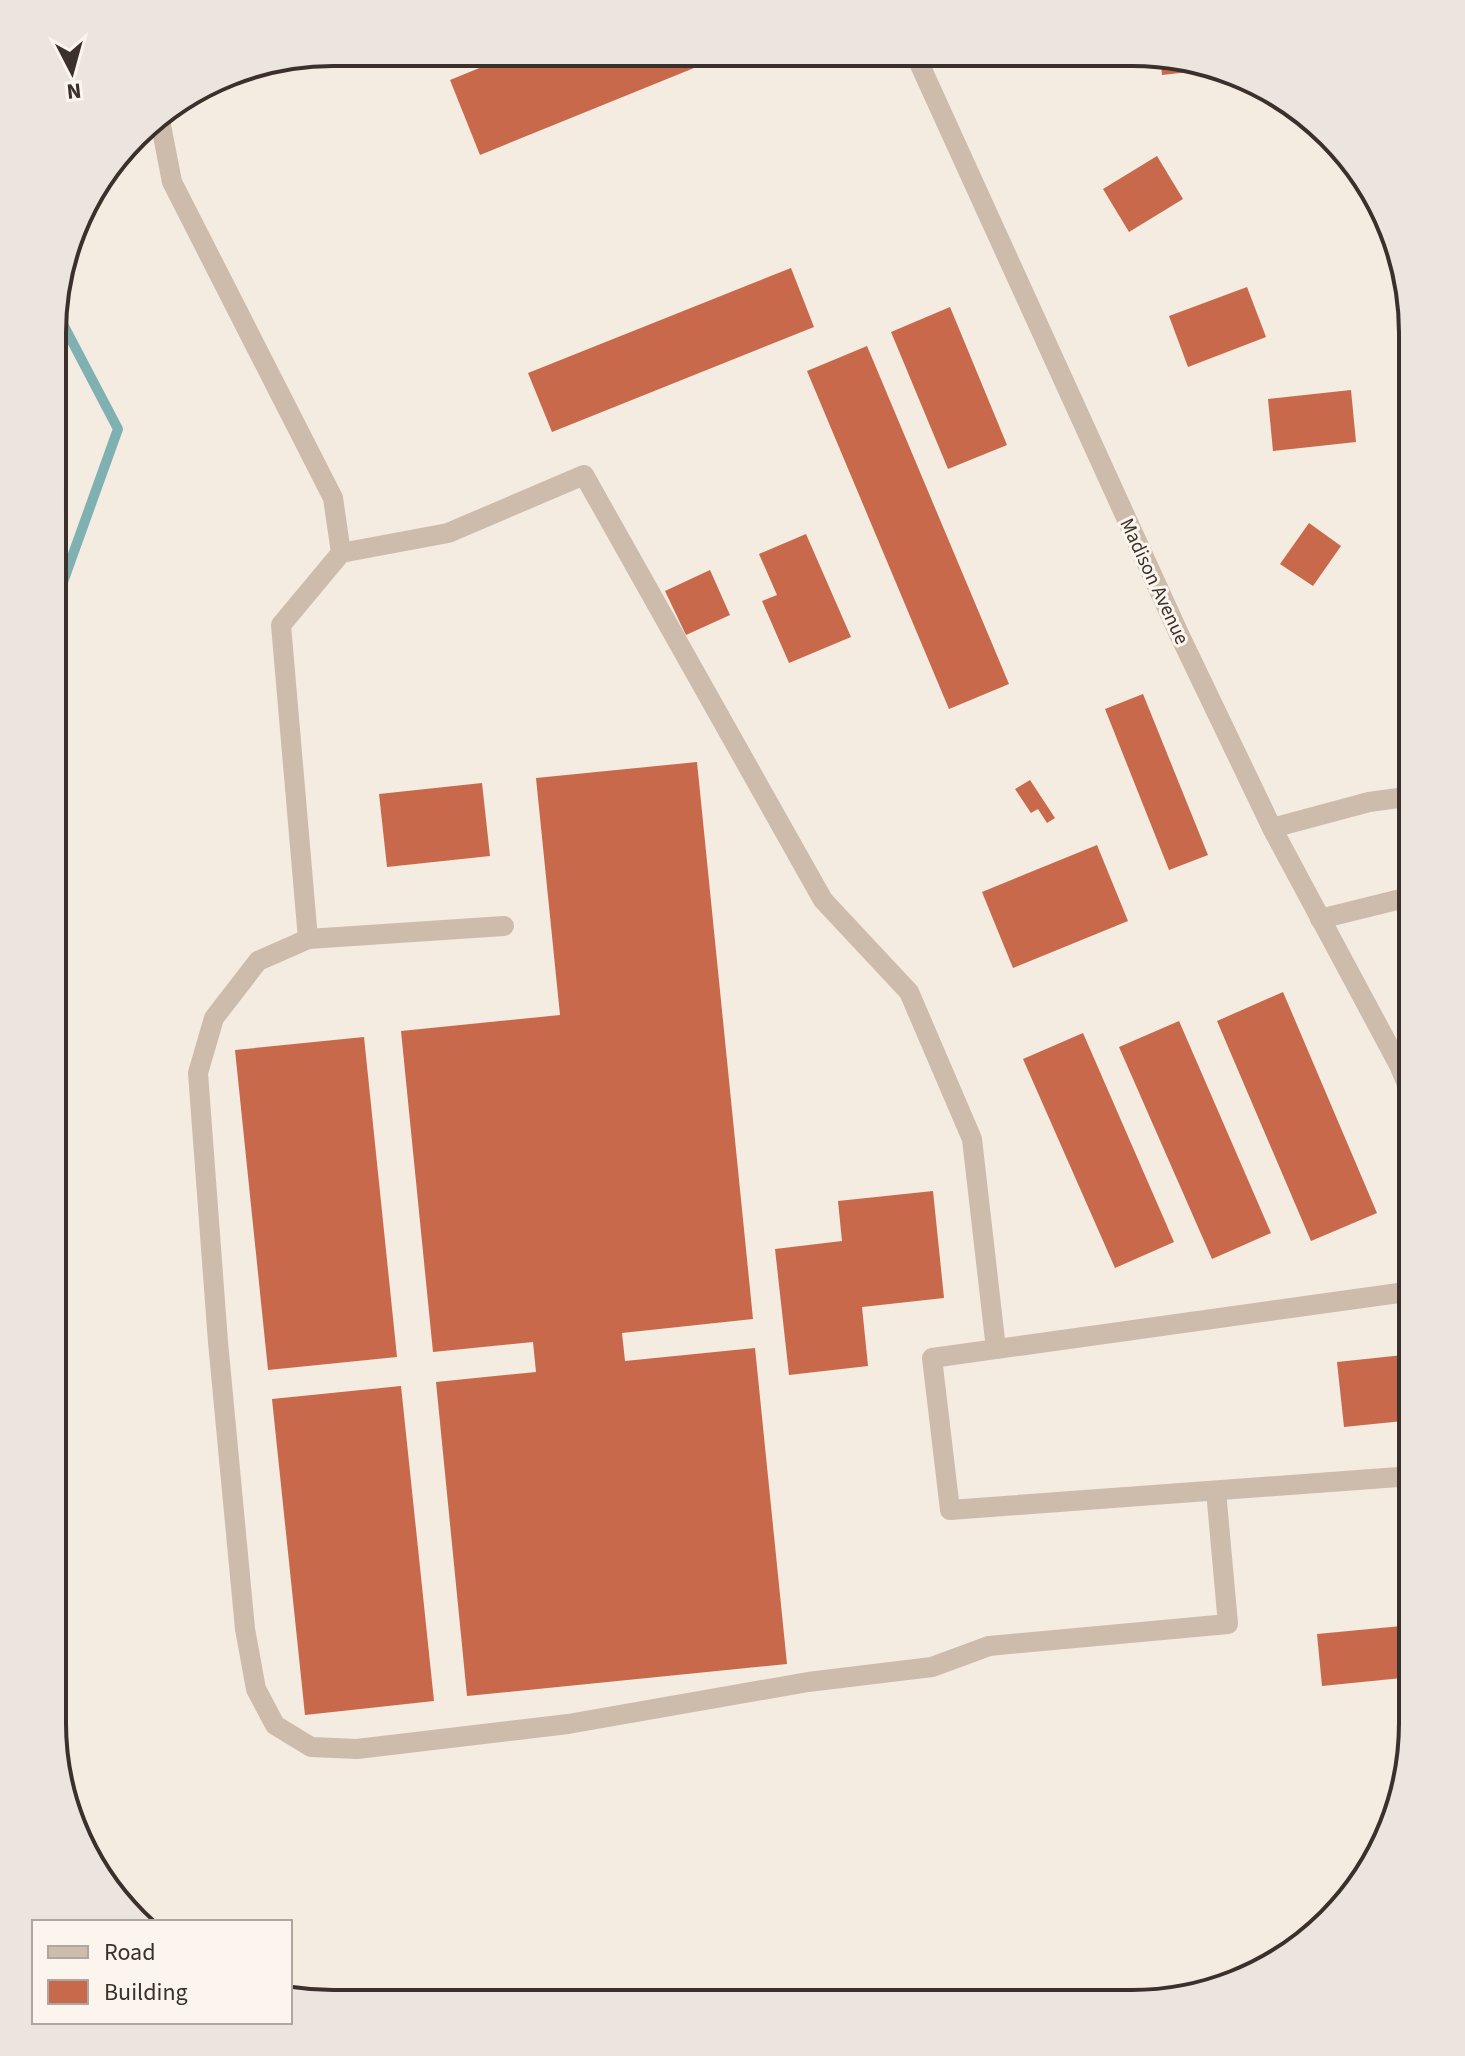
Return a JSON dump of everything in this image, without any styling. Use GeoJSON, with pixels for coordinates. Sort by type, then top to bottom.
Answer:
{"type":"FeatureCollection","features":[{"type":"Feature","properties":{"kind":"street","name":"Madison Avenue"},"geometry":{"type":"LineString","coordinates":[[920,66],[1179,634],[1272,828],[1398,1064]]}},
{"type":"Feature","properties":{"kind":"street"},"geometry":{"type":"LineString","coordinates":[[162,128],[172,182],[333,498],[341,553]]}},
{"type":"Feature","properties":{"kind":"street"},"geometry":{"type":"LineString","coordinates":[[308,939],[281,625],[341,553],[448,533],[584,475],[823,900],[909,992],[972,1139],[996,1349]]}},
{"type":"Feature","properties":{"kind":"street"},"geometry":{"type":"LineString","coordinates":[[1272,828],[1369,802],[1399,798]]}},
{"type":"Feature","properties":{"kind":"street"},"geometry":{"type":"LineString","coordinates":[[1320,919],[1399,900]]}},
{"type":"Feature","properties":{"kind":"street"},"geometry":{"type":"LineString","coordinates":[[504,926],[308,939],[258,961],[214,1018],[198,1073],[218,1342],[245,1629],[256,1689],[275,1725],[311,1747],[357,1749],[568,1724],[808,1682],[932,1667],[989,1646],[1228,1624],[1216,1491]]}},
{"type":"Feature","properties":{"kind":"street"},"geometry":{"type":"LineString","coordinates":[[1398,1293],[932,1358],[950,1510],[1398,1477]]}},
{"type":"Feature","properties":{"kind":"building"},"geometry":{"type":"Polygon","coordinates":[[[484,66],[699,66],[480,155],[450,80],[484,66]]]}},
{"type":"Feature","properties":{"kind":"building"},"geometry":{"type":"Polygon","coordinates":[[[1161,68],[1187,72],[1162,75],[1161,68]]]}},
{"type":"Feature","properties":{"kind":"building"},"geometry":{"type":"Polygon","coordinates":[[[1157,156],[1183,199],[1129,232],[1103,189],[1157,156]]]}},
{"type":"Feature","properties":{"kind":"building"},"geometry":{"type":"Polygon","coordinates":[[[791,268],[814,327],[552,432],[528,373],[791,268]]]}},
{"type":"Feature","properties":{"kind":"building"},"geometry":{"type":"Polygon","coordinates":[[[1247,287],[1266,337],[1188,367],[1169,316],[1247,287]]]}},
{"type":"Feature","properties":{"kind":"building"},"geometry":{"type":"Polygon","coordinates":[[[950,307],[1007,445],[948,469],[891,332],[950,307]]]}},
{"type":"Feature","properties":{"kind":"building"},"geometry":{"type":"Polygon","coordinates":[[[867,346],[1009,684],[949,709],[807,371],[867,346]]]}},
{"type":"Feature","properties":{"kind":"building"},"geometry":{"type":"Polygon","coordinates":[[[1351,390],[1356,442],[1273,451],[1268,399],[1351,390]]]}},
{"type":"Feature","properties":{"kind":"building"},"geometry":{"type":"Polygon","coordinates":[[[1309,523],[1341,546],[1313,586],[1280,564],[1309,523]]]}},
{"type":"Feature","properties":{"kind":"building"},"geometry":{"type":"Polygon","coordinates":[[[806,534],[851,637],[789,663],[762,601],[777,595],[759,554],[806,534]]]}},
{"type":"Feature","properties":{"kind":"building"},"geometry":{"type":"Polygon","coordinates":[[[710,570],[730,615],[686,635],[665,591],[710,570]]]}},
{"type":"Feature","properties":{"kind":"building"},"geometry":{"type":"Polygon","coordinates":[[[1143,694],[1208,855],[1169,870],[1105,709],[1143,694]]]}},
{"type":"Feature","properties":{"kind":"building"},"geometry":{"type":"Polygon","coordinates":[[[697,762],[753,1319],[622,1333],[625,1361],[755,1348],[787,1664],[467,1696],[436,1382],[536,1372],[533,1342],[433,1352],[401,1031],[560,1015],[536,778],[697,762]]]}},
{"type":"Feature","properties":{"kind":"building"},"geometry":{"type":"Polygon","coordinates":[[[1030,780],[1055,818],[1047,823],[1038,809],[1031,813],[1015,789],[1030,780]]]}},
{"type":"Feature","properties":{"kind":"building"},"geometry":{"type":"Polygon","coordinates":[[[482,783],[490,856],[387,867],[379,794],[482,783]]]}},
{"type":"Feature","properties":{"kind":"building"},"geometry":{"type":"Polygon","coordinates":[[[1097,845],[1128,921],[1013,968],[982,892],[1097,845]]]}},
{"type":"Feature","properties":{"kind":"building"},"geometry":{"type":"Polygon","coordinates":[[[1283,992],[1377,1213],[1311,1241],[1217,1021],[1283,992]]]}},
{"type":"Feature","properties":{"kind":"building"},"geometry":{"type":"Polygon","coordinates":[[[1179,1021],[1271,1233],[1212,1259],[1119,1047],[1179,1021]]]}},
{"type":"Feature","properties":{"kind":"building"},"geometry":{"type":"Polygon","coordinates":[[[1083,1033],[1174,1242],[1115,1268],[1023,1059],[1083,1033]]]}},
{"type":"Feature","properties":{"kind":"building"},"geometry":{"type":"Polygon","coordinates":[[[364,1037],[397,1357],[268,1370],[235,1050],[364,1037]]]}},
{"type":"Feature","properties":{"kind":"building"},"geometry":{"type":"Polygon","coordinates":[[[933,1191],[944,1298],[862,1307],[868,1366],[789,1375],[775,1249],[842,1241],[838,1201],[933,1191]]]}},
{"type":"Feature","properties":{"kind":"building"},"geometry":{"type":"Polygon","coordinates":[[[1398,1356],[1398,1421],[1344,1427],[1337,1362],[1398,1356]]]}},
{"type":"Feature","properties":{"kind":"building"},"geometry":{"type":"Polygon","coordinates":[[[401,1386],[434,1701],[305,1715],[272,1399],[401,1386]]]}},
{"type":"Feature","properties":{"kind":"building"},"geometry":{"type":"Polygon","coordinates":[[[1398,1626],[1398,1678],[1322,1686],[1317,1634],[1398,1626]]]}},
{"type":"Feature","properties":{"kind":"waterway"},"geometry":{"type":"LineString","coordinates":[[66,330],[118,429],[66,574]]}}]}
